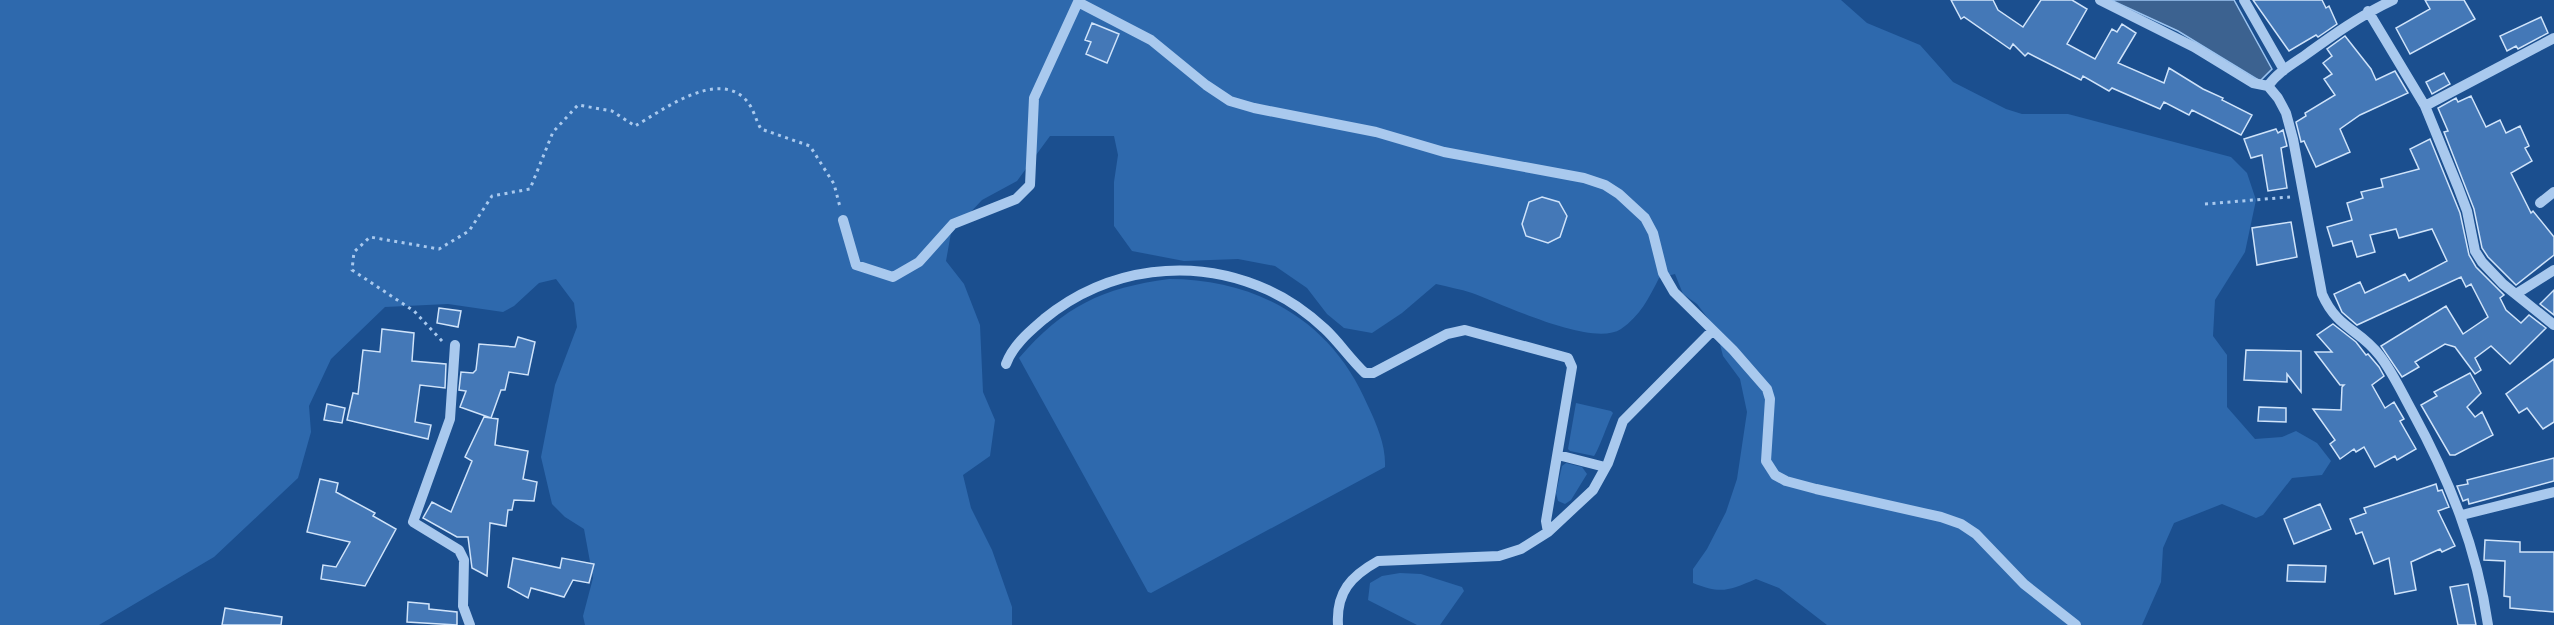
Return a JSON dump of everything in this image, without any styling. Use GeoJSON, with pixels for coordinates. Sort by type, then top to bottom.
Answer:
{"type":"FeatureCollection","features":[{"type":"Feature","properties":{"kind":"street"},"geometry":{"type":"LineString","coordinates":[[2100,0],[2194,47],[2253,83],[2268,86],[2286,113],[2319,283],[2330,312],[2345,326],[2365,339],[2392,374],[2431,446],[2462,515],[2476,563],[2488,625]]}},
{"type":"Feature","properties":{"kind":"street"},"geometry":{"type":"LineString","coordinates":[[2244,0],[2284,70]]}},
{"type":"Feature","properties":{"kind":"street"},"geometry":{"type":"LineString","coordinates":[[2268,86],[2284,70],[2368,11],[2393,0]]}},
{"type":"Feature","properties":{"kind":"street"},"geometry":{"type":"LineString","coordinates":[[843,220],[856,265],[893,277],[919,262],[953,224],[1016,199],[1030,185],[1034,98],[1078,2],[1151,40],[1206,86],[1230,101],[1254,108],[1376,132],[1444,152],[1584,178],[1605,185],[1635,206],[1645,218],[1653,233],[1663,273],[1669,284],[1767,389],[1770,399],[1766,461],[1775,475],[1786,481],[1816,489],[1941,517],[1961,524],[1976,534],[2024,584],[2076,625]]}},
{"type":"Feature","properties":{"kind":"street"},"geometry":{"type":"LineString","coordinates":[[2368,11],[2425,106],[2467,211],[2475,251],[2481,262],[2554,325]]}},
{"type":"Feature","properties":{"kind":"street"},"geometry":{"type":"LineString","coordinates":[[2425,106],[2554,38]]}},
{"type":"Feature","properties":{"kind":"street"},"geometry":{"type":"LineString","coordinates":[[2540,203],[2554,192]]}},
{"type":"Feature","properties":{"kind":"street"},"geometry":{"type":"LineString","coordinates":[[1006,364],[1010,353],[1029,331],[1055,310],[1082,293],[1124,278],[1156,271],[1196,269],[1215,272],[1269,290],[1304,312],[1326,330],[1365,373],[1373,373],[1447,334],[1465,330],[1568,358],[1572,367],[1546,521],[1548,532]]}},
{"type":"Feature","properties":{"kind":"street"},"geometry":{"type":"LineString","coordinates":[[2516,294],[2554,270]]}},
{"type":"Feature","properties":{"kind":"street"},"geometry":{"type":"LineString","coordinates":[[1338,625],[1338,612],[1350,581],[1361,570],[1378,561],[1499,556],[1521,549],[1548,532],[1593,490],[1605,468],[1623,421],[1712,331]]}},
{"type":"Feature","properties":{"kind":"street"},"geometry":{"type":"LineString","coordinates":[[455,345],[450,419],[413,522],[459,550],[464,560],[463,606],[470,625]]}},
{"type":"Feature","properties":{"kind":"street"},"geometry":{"type":"LineString","coordinates":[[1558,455],[1605,468]]}},
{"type":"Feature","properties":{"kind":"street"},"geometry":{"type":"LineString","coordinates":[[2462,515],[2554,492]]}},
{"type":"Feature","properties":{"kind":"path"},"geometry":{"type":"LineString","coordinates":[[455,345],[444,343],[414,312],[352,270],[354,252],[370,237],[439,249],[469,231],[492,196],[530,189],[553,132],[578,105],[612,111],[635,126],[697,91],[727,89],[746,100],[761,129],[810,146],[834,184],[843,220]]}},
{"type":"Feature","properties":{"kind":"path"},"geometry":{"type":"LineString","coordinates":[[2205,204],[2303,196]]}},
{"type":"Feature","properties":{"kind":"shaded area"},"geometry":{"type":"Polygon","coordinates":[[[0,0],[1841,0],[1867,23],[1920,45],[1953,82],[2006,109],[2022,114],[2068,114],[2231,157],[2247,173],[2256,200],[2245,252],[2215,300],[2213,336],[2227,355],[2227,407],[2255,439],[2282,437],[2296,431],[2317,443],[2331,461],[2322,475],[2292,478],[2263,515],[2256,518],[2222,504],[2174,523],[2163,548],[2161,582],[2142,625],[1827,625],[1779,588],[1756,579],[1724,590],[1711,589],[1693,583],[1693,569],[1707,549],[1726,512],[1737,479],[1747,412],[1740,379],[1723,356],[1716,329],[1697,304],[1683,294],[1675,274],[1659,278],[1648,299],[1634,318],[1621,329],[1608,333],[1590,333],[1569,329],[1472,293],[1436,284],[1402,313],[1372,333],[1344,328],[1327,314],[1307,288],[1275,266],[1238,259],[1184,261],[1132,251],[1114,226],[1114,182],[1118,155],[1114,136],[1050,136],[1017,181],[982,200],[951,233],[946,261],[964,284],[980,325],[983,392],[995,420],[990,456],[963,475],[971,508],[992,550],[1012,607],[1012,625],[585,625],[583,616],[593,578],[584,529],[565,517],[552,504],[541,457],[555,385],[577,327],[574,303],[556,279],[539,283],[514,306],[503,312],[448,304],[385,307],[331,359],[309,406],[311,432],[298,478],[214,557],[99,625],[0,625],[0,0]]]}},
{"type":"Feature","properties":{"kind":"shaded area"},"geometry":{"type":"Polygon","coordinates":[[[2111,0],[2234,0],[2272,69],[2260,81],[2178,31],[2111,0]]]}},
{"type":"Feature","properties":{"kind":"shaded area"},"geometry":{"type":"Polygon","coordinates":[[[1169,279],[1202,281],[1233,287],[1262,297],[1289,311],[1313,329],[1335,351],[1353,376],[1378,428],[1384,451],[1385,467],[1151,593],[1148,592],[1019,358],[1052,325],[1086,302],[1124,288],[1169,279]]]}},
{"type":"Feature","properties":{"kind":"shaded area"},"geometry":{"type":"Polygon","coordinates":[[[1576,403],[1613,413],[1594,456],[1568,449],[1576,403]]]}},
{"type":"Feature","properties":{"kind":"shaded area"},"geometry":{"type":"Polygon","coordinates":[[[1566,463],[1582,467],[1587,474],[1571,500],[1565,504],[1558,501],[1556,493],[1562,466],[1566,463]]]}},
{"type":"Feature","properties":{"kind":"shaded area"},"geometry":{"type":"Polygon","coordinates":[[[1400,573],[1421,574],[1462,587],[1464,591],[1440,625],[1417,625],[1368,600],[1370,583],[1382,576],[1400,573]]]}},
{"type":"Feature","properties":{"kind":"building"},"geometry":{"type":"Polygon","coordinates":[[[1951,0],[1993,0],[1998,10],[2023,27],[2041,0],[2072,0],[2087,9],[2067,44],[2095,59],[2112,29],[2117,32],[2122,24],[2136,33],[2118,63],[2164,83],[2169,68],[2252,115],[2241,135],[2192,110],[2189,115],[2164,102],[2160,109],[2112,88],[2109,91],[2083,76],[2081,80],[2028,53],[2025,56],[2013,44],[2010,49],[1964,17],[1961,19],[1951,0]]]}},
{"type":"Feature","properties":{"kind":"building"},"geometry":{"type":"Polygon","coordinates":[[[2253,0],[2322,0],[2326,8],[2329,6],[2337,24],[2318,37],[2316,35],[2289,51],[2253,0]]]}},
{"type":"Feature","properties":{"kind":"building"},"geometry":{"type":"Polygon","coordinates":[[[2425,0],[2464,0],[2475,19],[2410,54],[2396,28],[2430,9],[2425,0]]]}},
{"type":"Feature","properties":{"kind":"building"},"geometry":{"type":"Polygon","coordinates":[[[2541,17],[2548,33],[2518,49],[2516,46],[2507,51],[2500,36],[2541,17]]]}},
{"type":"Feature","properties":{"kind":"building"},"geometry":{"type":"Polygon","coordinates":[[[1092,23],[1119,34],[1107,63],[1086,54],[1091,42],[1085,40],[1092,23]]]}},
{"type":"Feature","properties":{"kind":"building"},"geometry":{"type":"Polygon","coordinates":[[[2345,36],[2371,69],[2376,80],[2395,71],[2408,93],[2360,115],[2340,129],[2350,152],[2316,167],[2304,141],[2301,142],[2296,122],[2306,116],[2305,113],[2335,95],[2324,79],[2332,74],[2323,63],[2332,56],[2327,49],[2345,36]]]}},
{"type":"Feature","properties":{"kind":"building"},"geometry":{"type":"Polygon","coordinates":[[[2444,73],[2450,84],[2432,94],[2426,82],[2444,73]]]}},
{"type":"Feature","properties":{"kind":"building"},"geometry":{"type":"Polygon","coordinates":[[[2471,96],[2486,127],[2500,120],[2506,133],[2520,126],[2529,146],[2525,148],[2532,161],[2511,173],[2531,213],[2533,211],[2554,237],[2554,255],[2516,285],[2482,248],[2474,209],[2444,132],[2448,131],[2438,108],[2456,98],[2458,102],[2471,96]]]}},
{"type":"Feature","properties":{"kind":"building"},"geometry":{"type":"Polygon","coordinates":[[[2276,129],[2278,133],[2283,130],[2287,146],[2281,148],[2287,188],[2268,191],[2262,155],[2251,158],[2244,139],[2276,129]]]}},
{"type":"Feature","properties":{"kind":"building"},"geometry":{"type":"Polygon","coordinates":[[[2430,139],[2460,213],[2469,255],[2476,267],[2504,295],[2500,298],[2506,310],[2521,323],[2529,315],[2546,328],[2510,364],[2491,346],[2475,358],[2481,370],[2475,374],[2455,347],[2445,344],[2415,362],[2419,367],[2402,377],[2381,346],[2446,306],[2463,334],[2488,317],[2471,284],[2466,287],[2461,277],[2357,325],[2342,312],[2334,294],[2360,282],[2365,293],[2405,274],[2409,281],[2447,261],[2432,229],[2399,238],[2396,229],[2370,235],[2375,252],[2357,257],[2352,241],[2333,246],[2327,227],[2352,220],[2347,203],[2363,198],[2361,192],[2383,187],[2381,179],[2419,169],[2410,149],[2430,139]]]}},
{"type":"Feature","properties":{"kind":"building"},"geometry":{"type":"Polygon","coordinates":[[[1542,197],[1559,202],[1567,216],[1560,237],[1548,243],[1526,236],[1522,224],[1529,202],[1542,197]]]}},
{"type":"Feature","properties":{"kind":"building"},"geometry":{"type":"Polygon","coordinates":[[[2291,222],[2297,257],[2257,265],[2252,228],[2291,222]]]}},
{"type":"Feature","properties":{"kind":"building"},"geometry":{"type":"Polygon","coordinates":[[[2554,290],[2554,315],[2540,304],[2554,290]]]}},
{"type":"Feature","properties":{"kind":"building"},"geometry":{"type":"Polygon","coordinates":[[[439,308],[461,311],[458,327],[437,323],[439,308]]]}},
{"type":"Feature","properties":{"kind":"building"},"geometry":{"type":"Polygon","coordinates":[[[2333,324],[2356,342],[2366,355],[2368,354],[2384,376],[2372,385],[2385,408],[2394,402],[2404,419],[2400,421],[2416,449],[2397,460],[2395,456],[2375,467],[2364,447],[2356,452],[2354,449],[2340,459],[2330,444],[2335,440],[2313,409],[2341,410],[2344,385],[2340,385],[2315,352],[2332,352],[2317,335],[2333,324]]]}},
{"type":"Feature","properties":{"kind":"building"},"geometry":{"type":"Polygon","coordinates":[[[382,329],[414,333],[412,361],[446,364],[445,388],[420,385],[415,422],[431,425],[428,439],[347,420],[353,393],[358,394],[363,350],[380,352],[382,329]]]}},
{"type":"Feature","properties":{"kind":"building"},"geometry":{"type":"Polygon","coordinates":[[[518,337],[535,342],[528,375],[509,372],[505,390],[501,390],[491,418],[460,407],[466,391],[459,390],[461,372],[473,373],[476,370],[479,344],[515,347],[518,337]]]}},
{"type":"Feature","properties":{"kind":"building"},"geometry":{"type":"Polygon","coordinates":[[[2246,350],[2301,351],[2301,392],[2287,374],[2287,382],[2244,380],[2246,350]]]}},
{"type":"Feature","properties":{"kind":"building"},"geometry":{"type":"Polygon","coordinates":[[[2554,359],[2554,422],[2543,429],[2527,408],[2519,413],[2506,394],[2554,359]]]}},
{"type":"Feature","properties":{"kind":"building"},"geometry":{"type":"Polygon","coordinates":[[[2470,373],[2481,393],[2467,407],[2475,417],[2482,412],[2493,435],[2455,455],[2450,455],[2421,405],[2437,396],[2434,392],[2470,373]]]}},
{"type":"Feature","properties":{"kind":"building"},"geometry":{"type":"Polygon","coordinates":[[[327,404],[345,408],[342,423],[324,420],[327,404]]]}},
{"type":"Feature","properties":{"kind":"building"},"geometry":{"type":"Polygon","coordinates":[[[2259,407],[2286,408],[2286,422],[2258,421],[2259,407]]]}},
{"type":"Feature","properties":{"kind":"building"},"geometry":{"type":"Polygon","coordinates":[[[484,417],[498,419],[495,445],[528,451],[523,479],[537,482],[534,501],[514,500],[512,510],[508,510],[506,526],[490,523],[487,576],[472,568],[468,537],[457,537],[423,518],[432,502],[451,512],[472,461],[465,457],[484,417]]]}},
{"type":"Feature","properties":{"kind":"building"},"geometry":{"type":"Polygon","coordinates":[[[2554,458],[2554,481],[2469,504],[2468,499],[2463,501],[2457,486],[2468,484],[2467,480],[2554,458]]]}},
{"type":"Feature","properties":{"kind":"building"},"geometry":{"type":"Polygon","coordinates":[[[320,479],[338,483],[336,492],[375,513],[373,516],[396,529],[365,586],[321,579],[323,565],[336,567],[350,542],[307,532],[320,479]]]}},
{"type":"Feature","properties":{"kind":"building"},"geometry":{"type":"Polygon","coordinates":[[[2436,484],[2438,491],[2442,490],[2449,507],[2438,511],[2455,546],[2442,552],[2440,549],[2411,562],[2416,590],[2395,594],[2389,558],[2374,564],[2362,532],[2356,534],[2350,519],[2366,513],[2364,508],[2436,484]]]}},
{"type":"Feature","properties":{"kind":"building"},"geometry":{"type":"Polygon","coordinates":[[[2320,504],[2331,529],[2294,544],[2284,519],[2320,504]]]}},
{"type":"Feature","properties":{"kind":"building"},"geometry":{"type":"Polygon","coordinates":[[[2485,540],[2520,542],[2520,552],[2554,552],[2554,612],[2510,608],[2510,597],[2504,596],[2505,561],[2484,560],[2485,540]]]}},
{"type":"Feature","properties":{"kind":"building"},"geometry":{"type":"Polygon","coordinates":[[[513,558],[560,568],[562,558],[594,564],[589,583],[573,580],[564,597],[531,588],[528,598],[508,587],[513,558]]]}},
{"type":"Feature","properties":{"kind":"building"},"geometry":{"type":"Polygon","coordinates":[[[2288,565],[2326,566],[2325,582],[2287,581],[2288,565]]]}},
{"type":"Feature","properties":{"kind":"building"},"geometry":{"type":"Polygon","coordinates":[[[2468,584],[2476,625],[2458,625],[2450,587],[2468,584]]]}},
{"type":"Feature","properties":{"kind":"building"},"geometry":{"type":"Polygon","coordinates":[[[408,602],[429,604],[429,609],[457,612],[457,625],[407,622],[408,602]]]}},
{"type":"Feature","properties":{"kind":"building"},"geometry":{"type":"Polygon","coordinates":[[[225,608],[282,617],[281,625],[222,625],[225,608]]]}}]}
